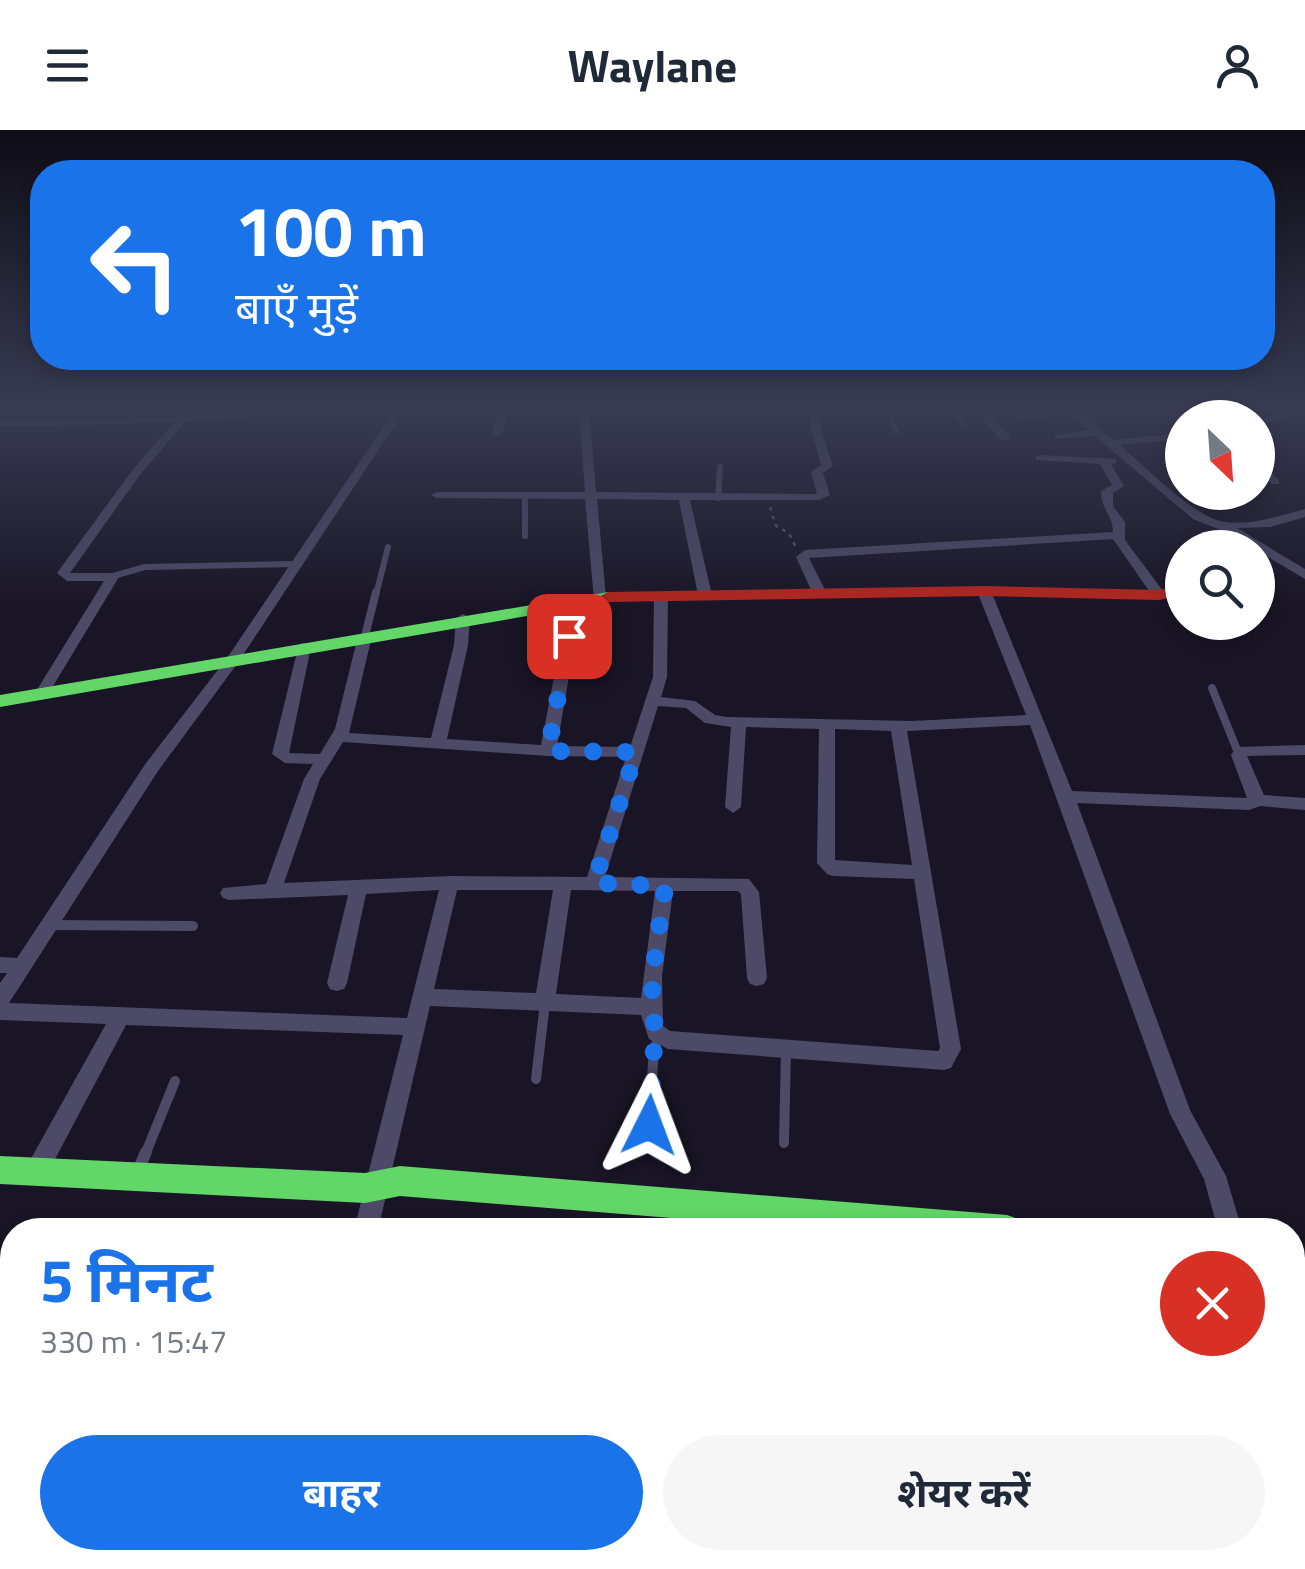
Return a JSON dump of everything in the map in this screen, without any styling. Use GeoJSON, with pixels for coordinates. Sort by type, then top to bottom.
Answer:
{"type":"FeatureCollection","features":[{"type":"Feature","properties":{"kind":"street"},"geometry":{"type":"LineString","coordinates":[[112,576],[67,577],[63,573],[134,475]]}},
{"type":"Feature","properties":{"kind":"street"},"geometry":{"type":"LineString","coordinates":[[0,1000],[152,767],[232,660],[356,475]]}},
{"type":"Feature","properties":{"kind":"street"},"geometry":{"type":"LineString","coordinates":[[590,475],[600,597]]}},
{"type":"Feature","properties":{"kind":"street"},"geometry":{"type":"LineString","coordinates":[[437,495],[752,499],[824,495],[818,475]]}},
{"type":"Feature","properties":{"kind":"street"},"geometry":{"type":"LineString","coordinates":[[1112,475],[1118,486],[1107,492],[1106,506],[1119,522],[1118,536],[1165,586]]}},
{"type":"Feature","properties":{"kind":"street"},"geometry":{"type":"LineString","coordinates":[[1150,475],[1197,516],[1224,530]]}},
{"type":"Feature","properties":{"kind":"street"},"geometry":{"type":"LineString","coordinates":[[684,498],[706,595]]}},
{"type":"Feature","properties":{"kind":"street"},"geometry":{"type":"LineString","coordinates":[[1218,525],[1270,524],[1305,513]]}},
{"type":"Feature","properties":{"kind":"street"},"geometry":{"type":"LineString","coordinates":[[819,592],[804,554],[1118,536]]}},
{"type":"Feature","properties":{"kind":"street"},"geometry":{"type":"LineString","coordinates":[[1275,560],[1305,575]]}},
{"type":"Feature","properties":{"kind":"street"},"geometry":{"type":"LineString","coordinates":[[42,694],[112,576]]}},
{"type":"Feature","properties":{"kind":"street"},"geometry":{"type":"LineString","coordinates":[[984,590],[1066,797],[1181,1114],[1215,1176],[1227,1218]]}},
{"type":"Feature","properties":{"kind":"street"},"geometry":{"type":"LineString","coordinates":[[0,700],[600,597],[984,590],[1165,592]]}},
{"type":"Feature","properties":{"kind":"street"},"geometry":{"type":"LineString","coordinates":[[594,883],[654,701],[663,651],[661,596]]}},
{"type":"Feature","properties":{"kind":"street"},"geometry":{"type":"LineString","coordinates":[[548,751],[569,636],[569,601]]}},
{"type":"Feature","properties":{"kind":"street"},"geometry":{"type":"LineString","coordinates":[[438,742],[462,645],[463,618]]}},
{"type":"Feature","properties":{"kind":"street"},"geometry":{"type":"LineString","coordinates":[[272,889],[321,759],[338,737],[366,636]]}},
{"type":"Feature","properties":{"kind":"street"},"geometry":{"type":"LineString","coordinates":[[304,647],[280,754],[285,758],[321,759]]}},
{"type":"Feature","properties":{"kind":"street"},"geometry":{"type":"LineString","coordinates":[[654,701],[690,704],[710,720],[739,722],[898,726],[1034,720]]}},
{"type":"Feature","properties":{"kind":"street"},"geometry":{"type":"LineString","coordinates":[[733,806],[739,722]]}},
{"type":"Feature","properties":{"kind":"street"},"geometry":{"type":"LineString","coordinates":[[827,725],[826,864],[833,869],[922,872]]}},
{"type":"Feature","properties":{"kind":"street"},"geometry":{"type":"LineString","coordinates":[[665,886],[652,1007],[652,1028],[660,1036],[668,1040],[936,1063],[950,1056],[898,726]]}},
{"type":"Feature","properties":{"kind":"street"},"geometry":{"type":"LineString","coordinates":[[338,737],[548,751],[636,752]]}},
{"type":"Feature","properties":{"kind":"street"},"geometry":{"type":"LineString","coordinates":[[1258,800],[1239,755],[1249,750],[1305,750]]}},
{"type":"Feature","properties":{"kind":"street"},"geometry":{"type":"LineString","coordinates":[[1066,797],[1305,804]]}},
{"type":"Feature","properties":{"kind":"street"},"geometry":{"type":"LineString","coordinates":[[229,892],[450,883],[748,886],[757,978]]}},
{"type":"Feature","properties":{"kind":"street"},"geometry":{"type":"LineString","coordinates":[[369,1218],[450,883]]}},
{"type":"Feature","properties":{"kind":"street"},"geometry":{"type":"LineString","coordinates":[[545,1003],[562,883]]}},
{"type":"Feature","properties":{"kind":"street"},"geometry":{"type":"LineString","coordinates":[[337,983],[358,886]]}},
{"type":"Feature","properties":{"kind":"street"},"geometry":{"type":"LineString","coordinates":[[0,964],[22,966]]}},
{"type":"Feature","properties":{"kind":"street"},"geometry":{"type":"LineString","coordinates":[[421,997],[652,1007]]}},
{"type":"Feature","properties":{"kind":"street"},"geometry":{"type":"LineString","coordinates":[[0,1011],[413,1026]]}},
{"type":"Feature","properties":{"kind":"street"},"geometry":{"type":"LineString","coordinates":[[36,1172],[120,1015]]}},
{"type":"Feature","properties":{"kind":"street"},"geometry":{"type":"LineString","coordinates":[[0,1170],[366,1188],[400,1180],[862,1218]]}},
{"type":"Feature","properties":{"kind":"lane"},"geometry":{"type":"LineString","coordinates":[[718,498],[719,475]]}},
{"type":"Feature","properties":{"kind":"lane"},"geometry":{"type":"LineString","coordinates":[[525,496],[526,536]]}},
{"type":"Feature","properties":{"kind":"lane"},"geometry":{"type":"LineString","coordinates":[[366,636],[388,547]]}},
{"type":"Feature","properties":{"kind":"lane"},"geometry":{"type":"LineString","coordinates":[[112,576],[145,568],[297,564]]}},
{"type":"Feature","properties":{"kind":"lane"},"geometry":{"type":"LineString","coordinates":[[1212,688],[1239,755]]}},
{"type":"Feature","properties":{"kind":"lane"},"geometry":{"type":"LineString","coordinates":[[48,925],[193,926]]}},
{"type":"Feature","properties":{"kind":"lane"},"geometry":{"type":"LineString","coordinates":[[536,1079],[545,1003]]}},
{"type":"Feature","properties":{"kind":"lane"},"geometry":{"type":"LineString","coordinates":[[649,1125],[654,1048],[660,1036]]}},
{"type":"Feature","properties":{"kind":"lane"},"geometry":{"type":"LineString","coordinates":[[784,1143],[786,1050]]}},
{"type":"Feature","properties":{"kind":"lane"},"geometry":{"type":"LineString","coordinates":[[135,1178],[175,1082]]}},
{"type":"Feature","properties":{"kind":"path"},"geometry":{"type":"LineString","coordinates":[[752,499],[770,507],[776,526],[790,533],[797,551],[804,554]]}},
{"type":"Feature","properties":{"kind":"traffic: fast"},"geometry":{"type":"LineString","coordinates":[[0,701],[608,597]]}},
{"type":"Feature","properties":{"kind":"traffic: fast"},"geometry":{"type":"LineString","coordinates":[[0,1170],[365,1188],[400,1181],[858,1218]]}},
{"type":"Feature","properties":{"kind":"traffic: jam"},"geometry":{"type":"LineString","coordinates":[[608,597],[984,591],[1165,594]]}},
{"type":"Feature","properties":{"kind":"route"},"geometry":{"type":"LineString","coordinates":[[569,636],[548,751],[636,752],[594,883],[665,886],[652,1007],[652,1028],[660,1036],[654,1048],[649,1125]]}}]}
